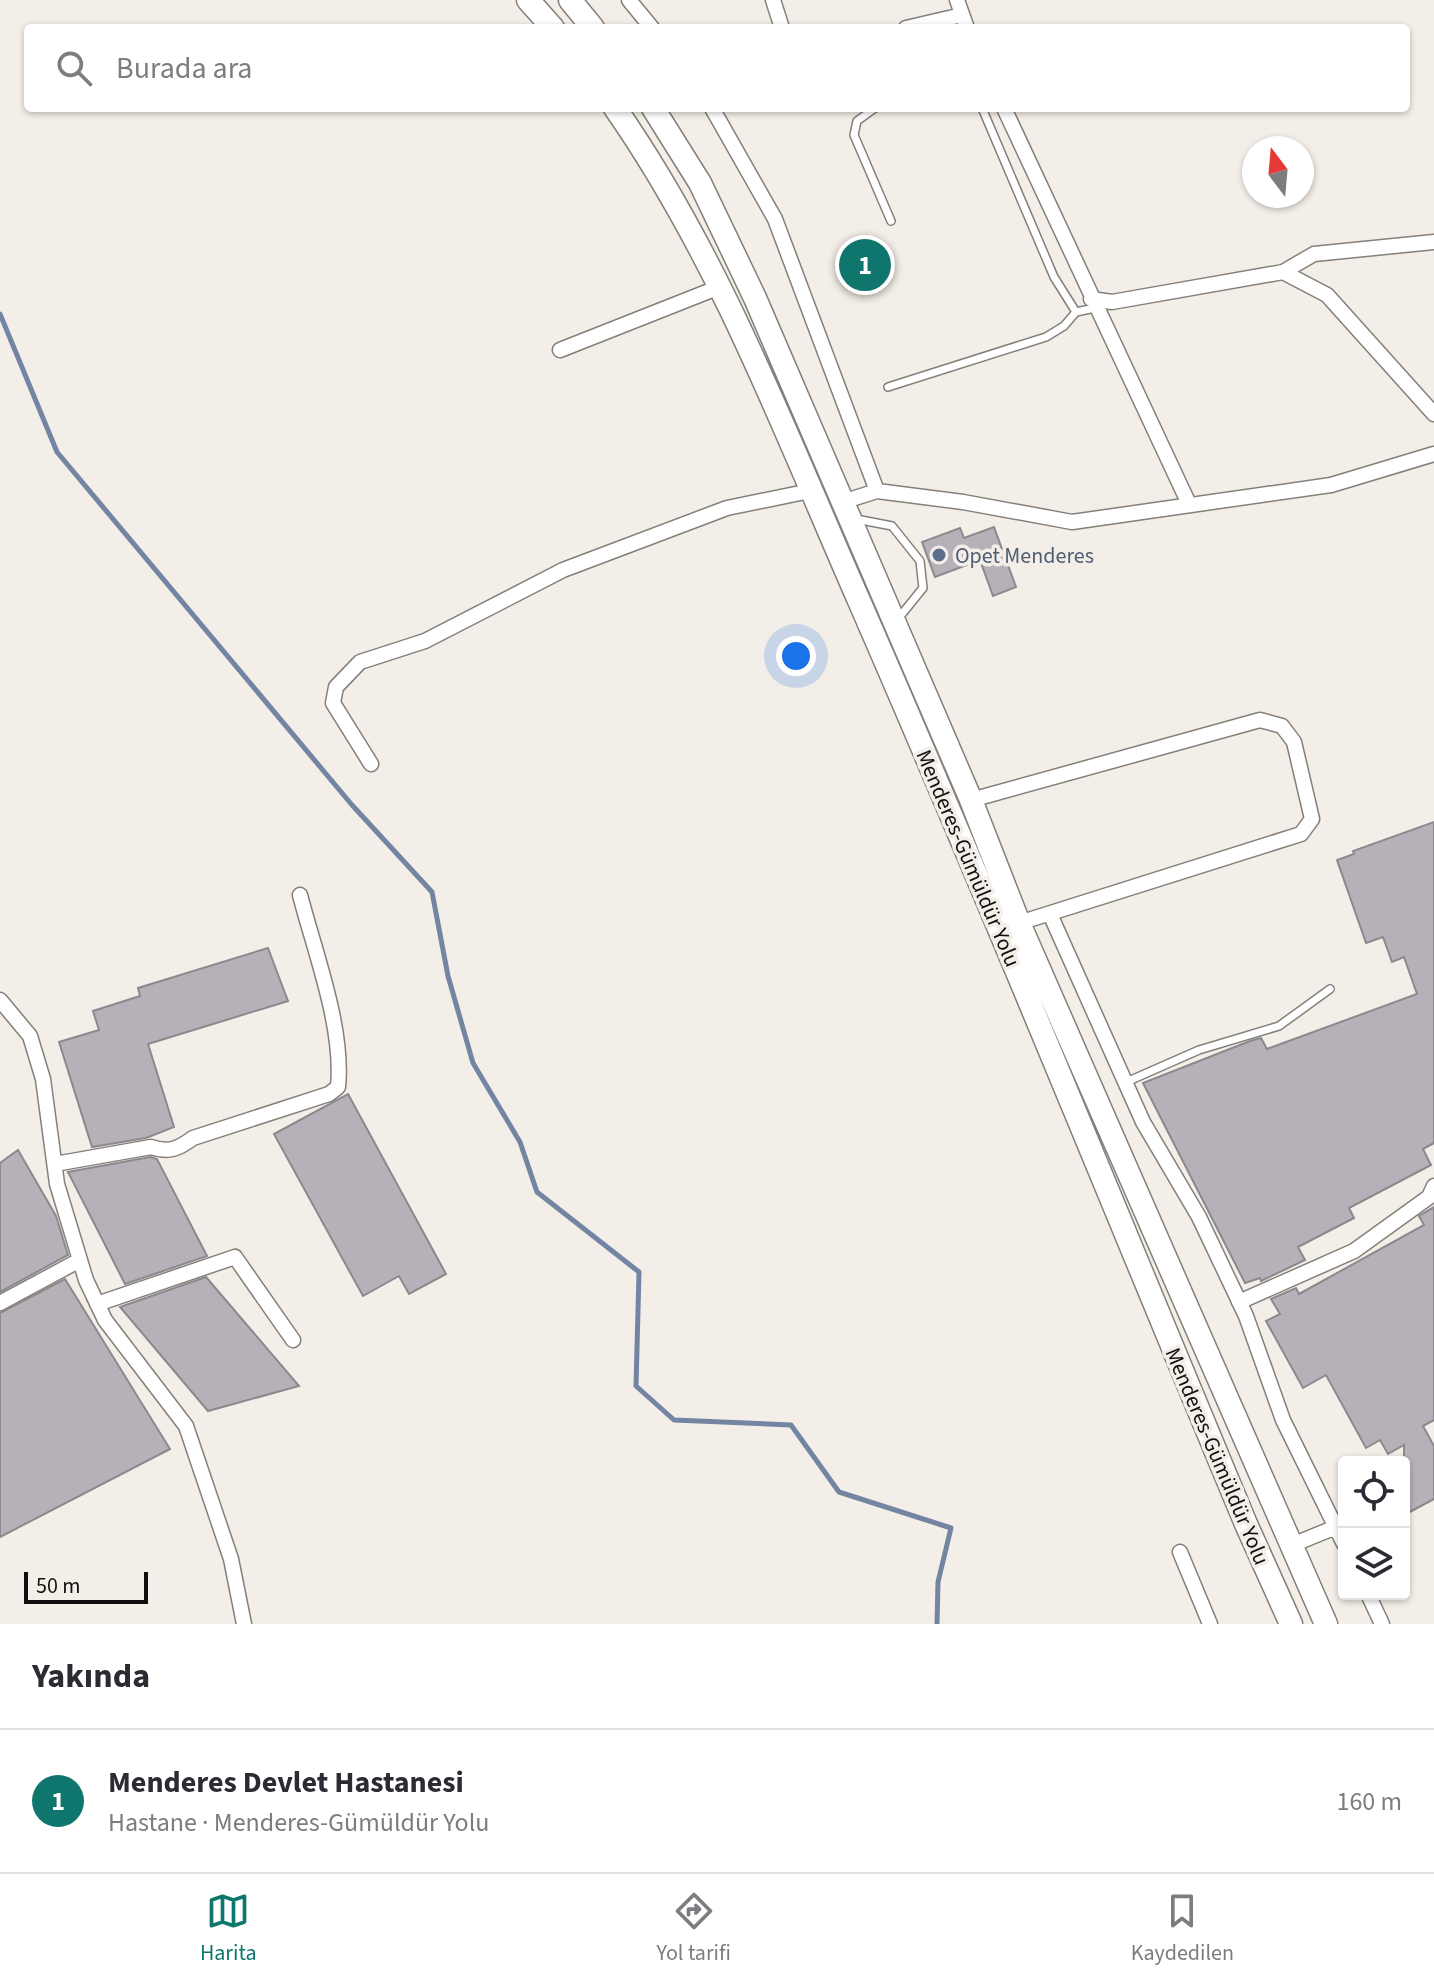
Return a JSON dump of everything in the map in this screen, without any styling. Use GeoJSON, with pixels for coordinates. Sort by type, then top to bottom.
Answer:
{"type":"FeatureCollection","features":[{"type":"Feature","properties":{"kind":"main road"},"geometry":{"type":"LineString","coordinates":[[528,0],[549,24]]}},
{"type":"Feature","properties":{"kind":"main road"},"geometry":{"type":"LineString","coordinates":[[570,0],[590,24]]}},
{"type":"Feature","properties":{"kind":"main road","name":"Menderes-Gümüldür Yolu"},"geometry":{"type":"LineString","coordinates":[[618,112],[646,153],[722,286],[950,809],[1240,1512],[1291,1624]]}},
{"type":"Feature","properties":{"kind":"main road","name":"Menderes-Gümüldür Yolu"},"geometry":{"type":"LineString","coordinates":[[656,112],[700,183],[755,298],[971,800],[1019,923],[1326,1624]]}},
{"type":"Feature","properties":{"kind":"street"},"geometry":{"type":"LineString","coordinates":[[629,0],[649,24]]}},
{"type":"Feature","properties":{"kind":"street"},"geometry":{"type":"LineString","coordinates":[[773,0],[781,24]]}},
{"type":"Feature","properties":{"kind":"street"},"geometry":{"type":"LineString","coordinates":[[957,0],[964,22]]}},
{"type":"Feature","properties":{"kind":"street"},"geometry":{"type":"LineString","coordinates":[[714,112],[775,219],[877,491]]}},
{"type":"Feature","properties":{"kind":"street"},"geometry":{"type":"LineString","coordinates":[[1006,112],[1093,304],[1167,450],[1189,504]]}},
{"type":"Feature","properties":{"kind":"street"},"geometry":{"type":"LineString","coordinates":[[1093,304],[1283,272],[1314,254],[1434,242]]}},
{"type":"Feature","properties":{"kind":"street"},"geometry":{"type":"LineString","coordinates":[[1283,272],[1327,295],[1434,414]]}},
{"type":"Feature","properties":{"kind":"street"},"geometry":{"type":"LineString","coordinates":[[560,350],[722,286]]}},
{"type":"Feature","properties":{"kind":"street"},"geometry":{"type":"LineString","coordinates":[[846,510],[877,491],[963,502],[1072,522],[1331,485],[1434,454]]}},
{"type":"Feature","properties":{"kind":"street"},"geometry":{"type":"LineString","coordinates":[[371,764],[333,703],[336,687],[360,662],[425,641],[563,570],[727,508],[810,491]]}},
{"type":"Feature","properties":{"kind":"street"},"geometry":{"type":"LineString","coordinates":[[971,800],[1260,720],[1282,726],[1294,742],[1312,819],[1301,834],[1019,923]]}},
{"type":"Feature","properties":{"kind":"street"},"geometry":{"type":"LineString","coordinates":[[55,1164],[151,1147],[165,1152],[180,1148],[193,1138],[329,1094],[338,1087],[340,1068],[336,1041],[300,895]]}},
{"type":"Feature","properties":{"kind":"street"},"geometry":{"type":"LineString","coordinates":[[1050,914],[1124,1083],[1199,1217],[1239,1302],[1283,1420],[1338,1531]]}},
{"type":"Feature","properties":{"kind":"street"},"geometry":{"type":"LineString","coordinates":[[0,1000],[30,1036],[43,1079],[55,1164],[80,1260],[97,1304],[105,1320],[186,1426],[231,1559],[244,1624]]}},
{"type":"Feature","properties":{"kind":"street"},"geometry":{"type":"LineString","coordinates":[[1239,1302],[1354,1251],[1429,1197],[1434,1186]]}},
{"type":"Feature","properties":{"kind":"street"},"geometry":{"type":"LineString","coordinates":[[97,1304],[235,1257],[293,1340]]}},
{"type":"Feature","properties":{"kind":"street"},"geometry":{"type":"LineString","coordinates":[[0,1303],[80,1260]]}},
{"type":"Feature","properties":{"kind":"street"},"geometry":{"type":"LineString","coordinates":[[1292,1545],[1336,1527]]}},
{"type":"Feature","properties":{"kind":"street"},"geometry":{"type":"LineString","coordinates":[[1180,1552],[1210,1624]]}},
{"type":"Feature","properties":{"kind":"street"},"geometry":{"type":"LineString","coordinates":[[1371,1600],[1382,1624]]}},
{"type":"Feature","properties":{"kind":"lane"},"geometry":{"type":"LineString","coordinates":[[869,112],[857,121],[854,135],[891,221]]}},
{"type":"Feature","properties":{"kind":"lane"},"geometry":{"type":"LineString","coordinates":[[984,112],[1054,277],[1076,312]]}},
{"type":"Feature","properties":{"kind":"lane"},"geometry":{"type":"LineString","coordinates":[[1076,312],[1087,313],[1093,304]]}},
{"type":"Feature","properties":{"kind":"lane"},"geometry":{"type":"LineString","coordinates":[[888,387],[1046,337],[1064,326],[1076,312]]}},
{"type":"Feature","properties":{"kind":"lane"},"geometry":{"type":"LineString","coordinates":[[846,510],[892,526],[920,561],[923,588],[894,622]]}},
{"type":"Feature","properties":{"kind":"lane"},"geometry":{"type":"LineString","coordinates":[[1124,1083],[1199,1050],[1279,1026],[1330,989]]}},
{"type":"Feature","properties":{"kind":"building"},"geometry":{"type":"Polygon","coordinates":[[[994,527],[1016,587],[993,596],[980,560],[935,577],[922,542],[960,528],[964,538],[994,527]]]}},
{"type":"Feature","properties":{"kind":"building"},"geometry":{"type":"Polygon","coordinates":[[[1434,822],[1434,1143],[1423,1149],[1431,1165],[1349,1208],[1354,1218],[1298,1247],[1305,1260],[1261,1281],[1260,1278],[1245,1283],[1143,1083],[1250,1041],[1261,1038],[1267,1049],[1417,994],[1404,957],[1392,962],[1383,937],[1366,943],[1337,860],[1354,854],[1353,851],[1434,822]]]}},
{"type":"Feature","properties":{"kind":"building"},"geometry":{"type":"Polygon","coordinates":[[[268,948],[288,1001],[148,1044],[174,1127],[146,1138],[92,1147],[59,1042],[99,1030],[93,1011],[140,996],[138,988],[268,948]]]}},
{"type":"Feature","properties":{"kind":"building"},"geometry":{"type":"Polygon","coordinates":[[[348,1094],[446,1274],[409,1294],[399,1276],[363,1296],[274,1134],[348,1094]]]}},
{"type":"Feature","properties":{"kind":"building"},"geometry":{"type":"Polygon","coordinates":[[[18,1150],[56,1216],[68,1255],[0,1292],[0,1163],[18,1150]]]}},
{"type":"Feature","properties":{"kind":"building"},"geometry":{"type":"Polygon","coordinates":[[[150,1157],[157,1159],[207,1256],[125,1284],[68,1172],[150,1157]]]}},
{"type":"Feature","properties":{"kind":"building"},"geometry":{"type":"Polygon","coordinates":[[[1434,1207],[1434,1420],[1423,1426],[1434,1446],[1434,1499],[1410,1512],[1410,1456],[1404,1456],[1404,1445],[1388,1454],[1380,1440],[1366,1448],[1326,1375],[1303,1388],[1266,1321],[1280,1314],[1271,1299],[1296,1288],[1299,1294],[1424,1225],[1419,1216],[1434,1207]]]}},
{"type":"Feature","properties":{"kind":"building"},"geometry":{"type":"Polygon","coordinates":[[[206,1277],[299,1386],[208,1411],[120,1307],[206,1277]]]}},
{"type":"Feature","properties":{"kind":"building"},"geometry":{"type":"Polygon","coordinates":[[[65,1279],[170,1449],[0,1537],[0,1313],[65,1279]]]}},
{"type":"Feature","properties":{"kind":"waterway"},"geometry":{"type":"LineString","coordinates":[[0,314],[57,452],[352,805],[432,892],[448,976],[473,1063],[520,1142],[537,1192],[639,1272],[636,1386],[674,1420],[791,1425],[839,1492],[951,1528],[938,1582],[937,1624]]}},
{"type":"Feature","properties":{"kind":"place","name":"Menderes Devlet Hastanesi"},"geometry":{"type":"Point","coordinates":[865,265]}},
{"type":"Feature","properties":{"kind":"place","name":"Opet Menderes"},"geometry":{"type":"Point","coordinates":[939,555]}}]}
